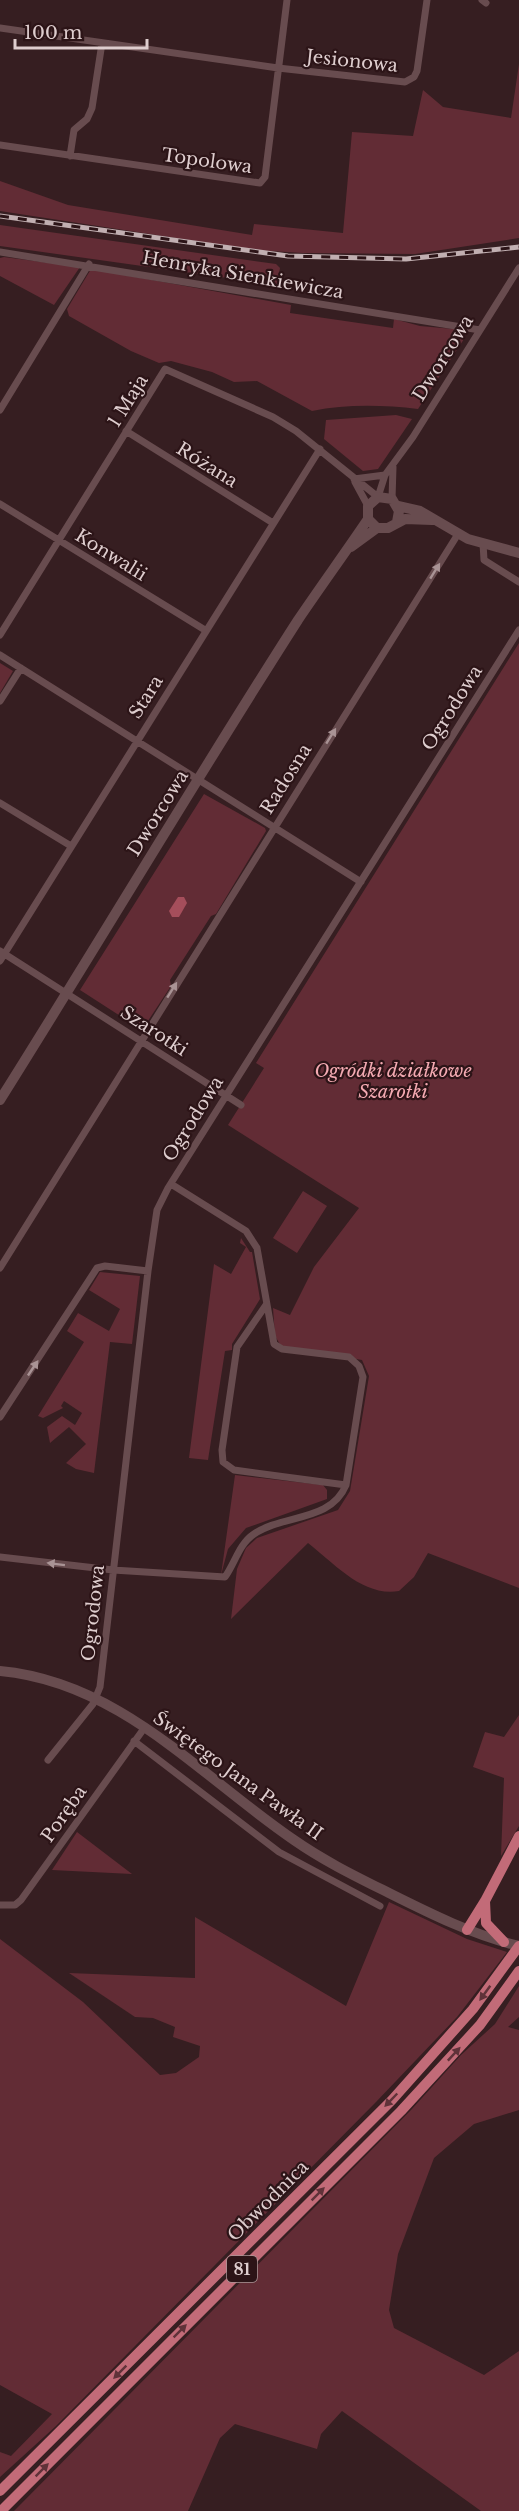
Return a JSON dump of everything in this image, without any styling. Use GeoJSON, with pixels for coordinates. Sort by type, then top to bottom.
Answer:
{"type":"FeatureCollection","features":[{"type":"Feature","properties":{"kind":"main road"},"geometry":{"type":"LineString","coordinates":[[467,1930],[519,1836]]}},
{"type":"Feature","properties":{"kind":"main road"},"geometry":{"type":"LineString","coordinates":[[485,1901],[486,1923],[504,1942]]}},
{"type":"Feature","properties":{"kind":"main road","name":"Obwodnica"},"geometry":{"type":"LineString","coordinates":[[0,2492],[392,2100],[473,2009],[519,1946]]}},
{"type":"Feature","properties":{"kind":"main road","name":"Obwodnica"},"geometry":{"type":"LineString","coordinates":[[1,2511],[401,2111],[480,2025],[519,1971]]}},
{"type":"Feature","properties":{"kind":"street","name":"Topolowa"},"geometry":{"type":"LineString","coordinates":[[0,145],[260,183],[265,177],[287,0]]}},
{"type":"Feature","properties":{"kind":"street","name":"Jesionowa"},"geometry":{"type":"LineString","coordinates":[[278,68],[409,81],[417,72],[427,0]]}},
{"type":"Feature","properties":{"kind":"street"},"geometry":{"type":"LineString","coordinates":[[0,28],[278,68]]}},
{"type":"Feature","properties":{"kind":"street"},"geometry":{"type":"LineString","coordinates":[[70,156],[75,130],[91,112],[102,43]]}},
{"type":"Feature","properties":{"kind":"street","name":"Henryka Sienkiewicza"},"geometry":{"type":"LineString","coordinates":[[0,252],[89,264],[480,330]]}},
{"type":"Feature","properties":{"kind":"street"},"geometry":{"type":"LineString","coordinates":[[0,410],[89,264]]}},
{"type":"Feature","properties":{"kind":"street","name":"Dworcowa"},"geometry":{"type":"LineString","coordinates":[[378,497],[386,475],[519,268]]}},
{"type":"Feature","properties":{"kind":"street","name":"1 Maja"},"geometry":{"type":"LineString","coordinates":[[0,635],[165,369],[273,417],[320,449],[378,497]]}},
{"type":"Feature","properties":{"kind":"street","name":"Różana"},"geometry":{"type":"LineString","coordinates":[[126,431],[273,524]]}},
{"type":"Feature","properties":{"kind":"street","name":"Stara"},"geometry":{"type":"LineString","coordinates":[[0,961],[2,953],[320,449]]}},
{"type":"Feature","properties":{"kind":"street"},"geometry":{"type":"LineString","coordinates":[[393,465],[397,522]]}},
{"type":"Feature","properties":{"kind":"street"},"geometry":{"type":"LineString","coordinates":[[354,479],[386,475]]}},
{"type":"Feature","properties":{"kind":"street","name":"1 Maja"},"geometry":{"type":"LineString","coordinates":[[354,479],[368,506]]}},
{"type":"Feature","properties":{"kind":"street"},"geometry":{"type":"LineString","coordinates":[[432,520],[411,518],[397,522],[388,528],[377,528],[368,519],[368,506],[378,497],[420,511],[458,534],[519,554]]}},
{"type":"Feature","properties":{"kind":"street","name":"Konwalii"},"geometry":{"type":"LineString","coordinates":[[0,504],[205,630]]}},
{"type":"Feature","properties":{"kind":"street","name":"Dworcowa"},"geometry":{"type":"LineString","coordinates":[[0,1100],[65,992],[300,618],[351,548],[368,519]]}},
{"type":"Feature","properties":{"kind":"street","name":"Dworcowa"},"geometry":{"type":"LineString","coordinates":[[351,548],[377,528]]}},
{"type":"Feature","properties":{"kind":"street","name":"Radosna"},"geometry":{"type":"LineString","coordinates":[[141,1040],[458,534]]}},
{"type":"Feature","properties":{"kind":"street"},"geometry":{"type":"LineString","coordinates":[[483,543],[484,560],[519,582]]}},
{"type":"Feature","properties":{"kind":"street","name":"Ogrodowa"},"geometry":{"type":"LineString","coordinates":[[97,1698],[157,1210],[226,1095],[519,630]]}},
{"type":"Feature","properties":{"kind":"street"},"geometry":{"type":"LineString","coordinates":[[0,655],[361,882]]}},
{"type":"Feature","properties":{"kind":"street"},"geometry":{"type":"LineString","coordinates":[[0,701],[21,668]]}},
{"type":"Feature","properties":{"kind":"street"},"geometry":{"type":"LineString","coordinates":[[0,803],[71,846]]}},
{"type":"Feature","properties":{"kind":"street","name":"Szarotki"},"geometry":{"type":"LineString","coordinates":[[2,953],[241,1105]]}},
{"type":"Feature","properties":{"kind":"street"},"geometry":{"type":"LineString","coordinates":[[0,1268],[141,1040]]}},
{"type":"Feature","properties":{"kind":"street"},"geometry":{"type":"LineString","coordinates":[[0,1557],[113,1570],[225,1577],[244,1543],[255,1533],[331,1507],[341,1497],[346,1485],[363,1377],[359,1366],[349,1358],[282,1349],[274,1344],[257,1248],[246,1231],[171,1184]]}},
{"type":"Feature","properties":{"kind":"street"},"geometry":{"type":"LineString","coordinates":[[0,1417],[97,1268],[105,1266],[148,1271]]}},
{"type":"Feature","properties":{"kind":"street"},"geometry":{"type":"LineString","coordinates":[[266,1305],[237,1347],[222,1450],[223,1462],[234,1470],[346,1485]]}},
{"type":"Feature","properties":{"kind":"street","name":"Świętego Jana Pawła II"},"geometry":{"type":"LineString","coordinates":[[0,1671],[50,1679],[97,1698],[145,1727],[295,1841],[361,1879],[467,1930],[519,1946]]}},
{"type":"Feature","properties":{"kind":"street"},"geometry":{"type":"LineString","coordinates":[[48,1760],[97,1698]]}},
{"type":"Feature","properties":{"kind":"street","name":"Poręba"},"geometry":{"type":"LineString","coordinates":[[0,1905],[15,1905],[21,1900],[145,1727]]}},
{"type":"Feature","properties":{"kind":"street","name":"Świętego Jana Pawła II"},"geometry":{"type":"LineString","coordinates":[[134,1741],[279,1852],[380,1906]]}},
{"type":"Feature","properties":{"kind":"green space"},"geometry":{"type":"Polygon","coordinates":[[[519,64],[519,238],[415,254],[303,253],[254,250],[0,211],[0,181],[68,205],[252,235],[254,224],[343,233],[352,132],[413,136],[423,90],[443,107],[511,118],[519,64]]]}},
{"type":"Feature","properties":{"kind":"green space"},"geometry":{"type":"Polygon","coordinates":[[[0,225],[276,264],[280,268],[277,285],[0,246],[0,225]]]}},
{"type":"Feature","properties":{"kind":"green space"},"geometry":{"type":"Polygon","coordinates":[[[0,258],[80,267],[54,305],[0,276],[0,258]]]}},
{"type":"Feature","properties":{"kind":"green space"},"geometry":{"type":"Polygon","coordinates":[[[91,269],[291,305],[290,313],[393,328],[394,319],[420,326],[465,330],[464,339],[418,409],[365,406],[312,411],[257,381],[234,382],[212,372],[171,361],[159,363],[131,351],[69,316],[67,309],[91,269]]]}},
{"type":"Feature","properties":{"kind":"green space"},"geometry":{"type":"Polygon","coordinates":[[[396,415],[412,419],[378,469],[363,471],[324,439],[326,420],[396,415]]]}},
{"type":"Feature","properties":{"kind":"green space","name":"Ogródki działkowe Szarotki"},"geometry":{"type":"Polygon","coordinates":[[[519,643],[519,1588],[428,1553],[414,1577],[399,1591],[386,1592],[373,1589],[350,1577],[308,1543],[231,1619],[237,1569],[246,1548],[257,1538],[338,1510],[350,1491],[369,1376],[362,1360],[281,1346],[275,1336],[273,1308],[290,1315],[314,1267],[359,1208],[228,1125],[264,1068],[256,1063],[519,643]]]}},
{"type":"Feature","properties":{"kind":"green space"},"geometry":{"type":"Polygon","coordinates":[[[0,663],[13,671],[0,693],[0,663]]]}},
{"type":"Feature","properties":{"kind":"green space"},"geometry":{"type":"Polygon","coordinates":[[[204,794],[265,828],[266,831],[216,914],[211,916],[170,980],[171,986],[142,1030],[80,990],[204,794]]]}},
{"type":"Feature","properties":{"kind":"green space"},"geometry":{"type":"Polygon","coordinates":[[[303,1191],[327,1206],[297,1253],[273,1238],[303,1191]]]}},
{"type":"Feature","properties":{"kind":"green space"},"geometry":{"type":"Polygon","coordinates":[[[241,1238],[252,1252],[260,1299],[232,1344],[232,1350],[225,1351],[208,1460],[189,1458],[214,1264],[231,1274],[246,1247],[240,1243],[241,1238]]]}},
{"type":"Feature","properties":{"kind":"green space"},"geometry":{"type":"Polygon","coordinates":[[[100,1272],[140,1276],[132,1344],[110,1342],[94,1473],[76,1469],[66,1463],[86,1444],[69,1427],[50,1443],[47,1427],[62,1416],[75,1425],[82,1413],[64,1401],[61,1406],[63,1408],[43,1418],[38,1416],[84,1342],[67,1331],[78,1313],[109,1331],[120,1309],[89,1290],[100,1272]]]}},
{"type":"Feature","properties":{"kind":"green space"},"geometry":{"type":"Polygon","coordinates":[[[235,1475],[323,1485],[327,1490],[327,1499],[246,1528],[228,1549],[221,1575],[235,1475]]]}},
{"type":"Feature","properties":{"kind":"green space"},"geometry":{"type":"Polygon","coordinates":[[[519,1715],[519,1826],[501,1856],[504,1778],[473,1767],[485,1732],[504,1737],[519,1715]]]}},
{"type":"Feature","properties":{"kind":"green space"},"geometry":{"type":"Polygon","coordinates":[[[77,1832],[132,1874],[52,1870],[77,1832]]]}},
{"type":"Feature","properties":{"kind":"green space"},"geometry":{"type":"Polygon","coordinates":[[[389,1902],[467,1939],[507,1952],[457,2017],[376,2102],[56,2426],[0,2477],[0,2452],[11,2456],[52,2414],[0,2385],[0,1939],[83,2002],[160,2075],[176,2073],[199,2057],[200,2046],[173,2037],[175,2027],[153,2018],[135,2017],[69,1973],[195,1978],[195,1917],[346,2006],[389,1902]]]}},
{"type":"Feature","properties":{"kind":"green space"},"geometry":{"type":"Polygon","coordinates":[[[519,1986],[519,2017],[508,2027],[519,2030],[519,2110],[474,2124],[434,2158],[398,2254],[389,2310],[394,2328],[484,2375],[519,2351],[519,2511],[481,2511],[342,2411],[321,2434],[317,2449],[235,2424],[220,2438],[188,2511],[14,2511],[411,2110],[461,2055],[495,2024],[519,1986]]]}},
{"type":"Feature","properties":{"kind":"shaded area"},"geometry":{"type":"Polygon","coordinates":[[[178,897],[184,897],[187,903],[179,917],[172,917],[169,911],[178,897]]]}},
{"type":"Feature","properties":{"kind":"railway"},"geometry":{"type":"LineString","coordinates":[[0,216],[288,256],[406,259],[519,247]]}}]}
